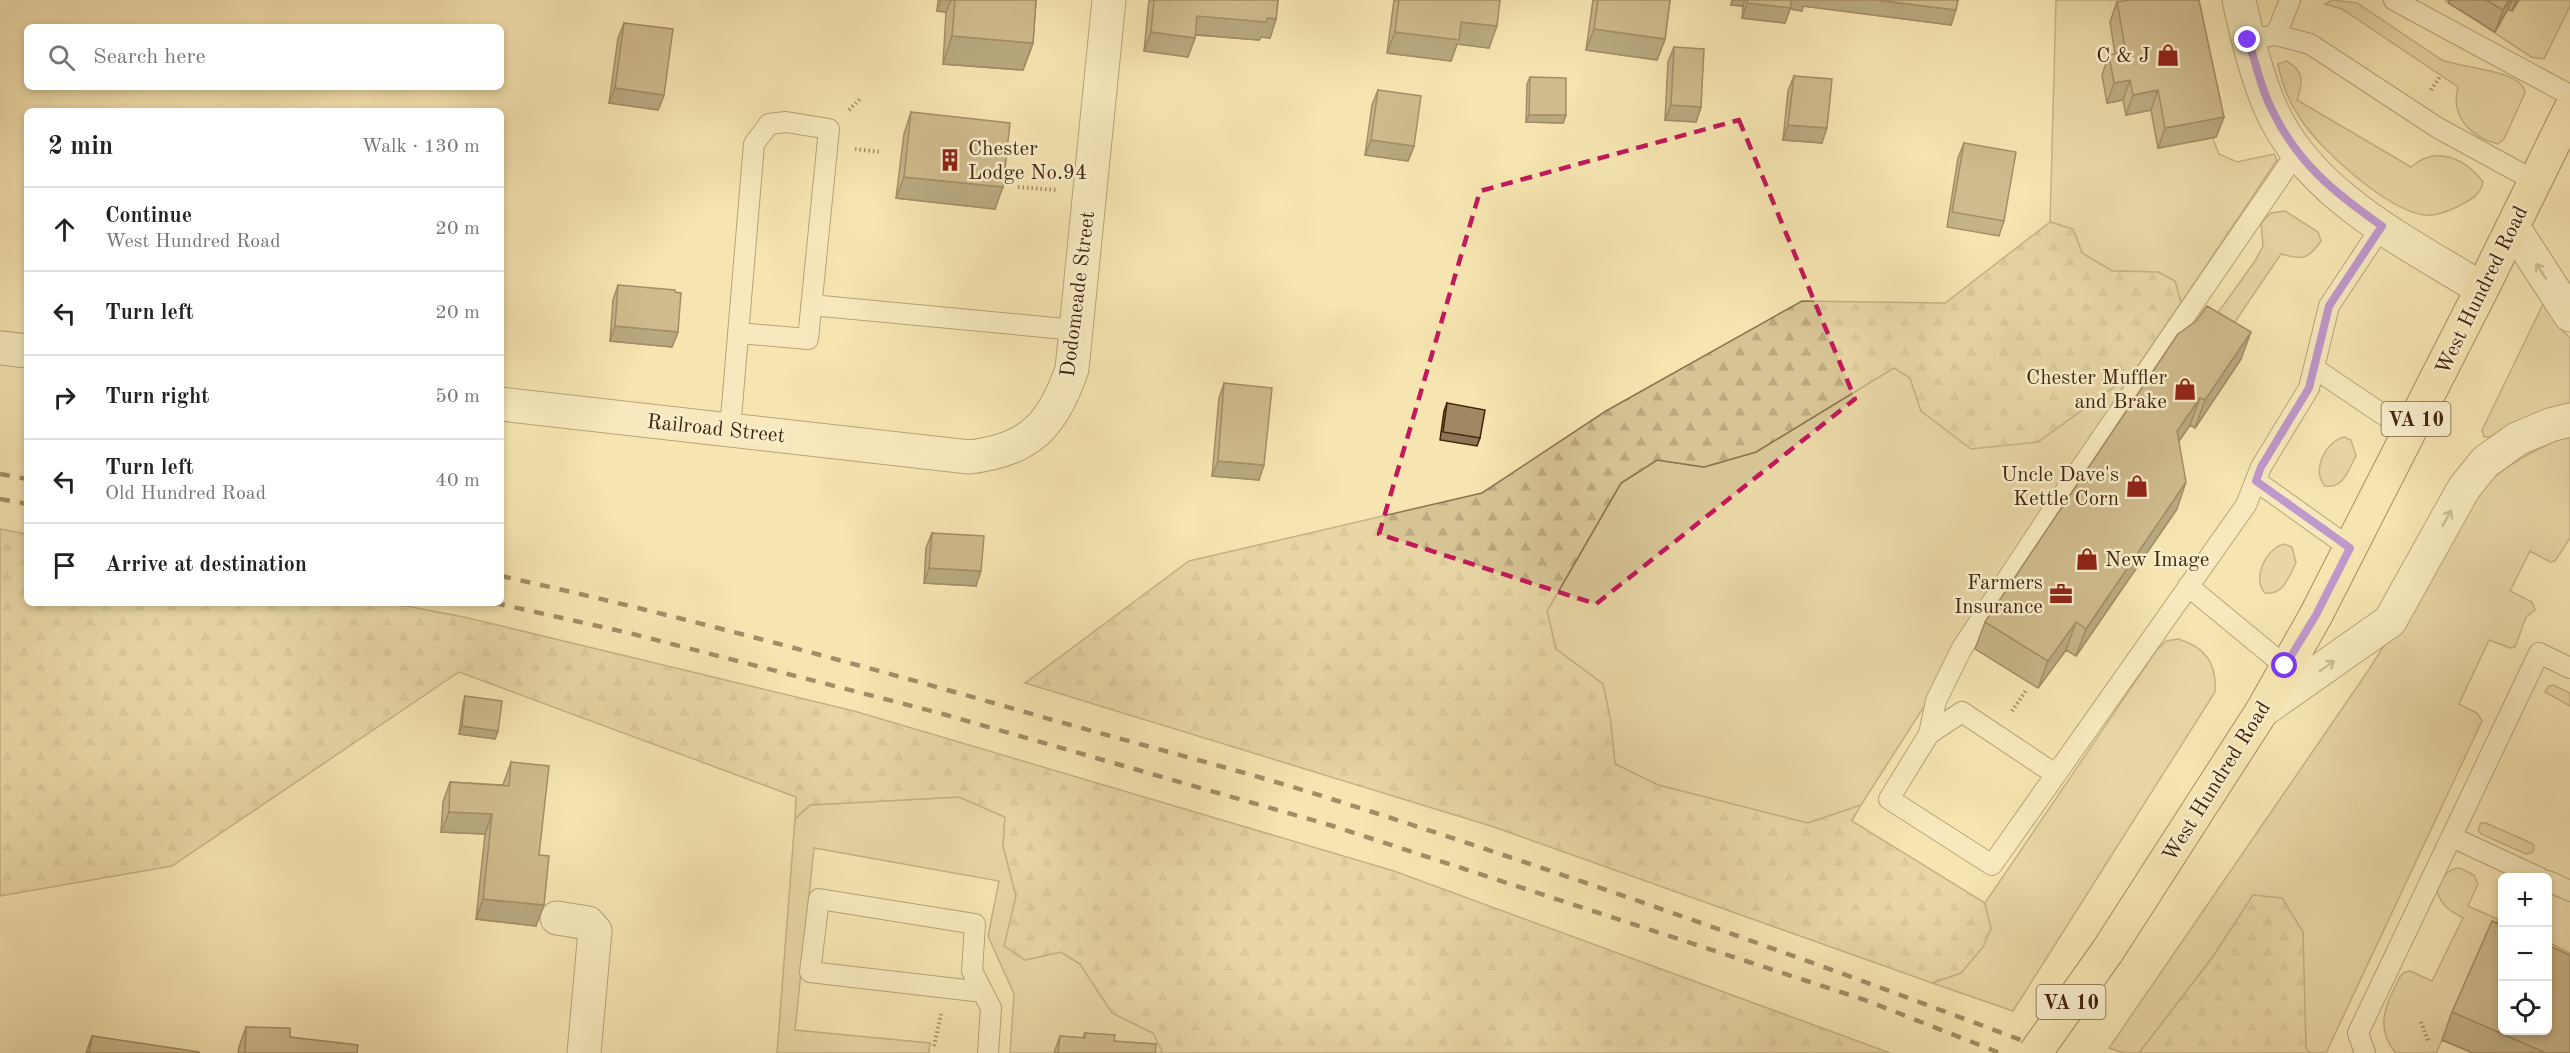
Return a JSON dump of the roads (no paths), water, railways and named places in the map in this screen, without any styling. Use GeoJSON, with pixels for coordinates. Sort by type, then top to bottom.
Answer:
{"type":"FeatureCollection","features":[{"type":"Feature","properties":{"kind":"main road","name":"West Hundred Road"},"geometry":{"type":"LineString","coordinates":[[2035,1053],[2107,952],[2262,711],[2285,666],[2316,615],[2482,290],[2570,110]]}},
{"type":"Feature","properties":{"kind":"street","name":"Dodomeade Street"},"geometry":{"type":"LineString","coordinates":[[930,452],[969,457],[992,454],[1020,444],[1043,426],[1061,402],[1072,369],[1108,0]]}},
{"type":"Feature","properties":{"kind":"street"},"geometry":{"type":"LineString","coordinates":[[2239,0],[2262,38],[2271,109],[2297,152],[2332,191],[2482,290]]}},
{"type":"Feature","properties":{"kind":"street"},"geometry":{"type":"LineString","coordinates":[[2513,227],[2570,315]]}},
{"type":"Feature","properties":{"kind":"street"},"geometry":{"type":"LineString","coordinates":[[0,348],[24,351]]}},
{"type":"Feature","properties":{"kind":"street","name":"Railroad Street"},"geometry":{"type":"LineString","coordinates":[[504,404],[930,452]]}},
{"type":"Feature","properties":{"kind":"street"},"geometry":{"type":"LineString","coordinates":[[2262,711],[2390,621],[2464,488],[2485,462],[2517,439],[2550,424],[2570,420]]}},
{"type":"Feature","properties":{"kind":"street"},"geometry":{"type":"LineString","coordinates":[[557,918],[588,923],[595,931],[584,1053]]}},
{"type":"Feature","properties":{"kind":"lane"},"geometry":{"type":"LineString","coordinates":[[2290,0],[2262,38],[2310,44],[2438,128],[2535,181]]}},
{"type":"Feature","properties":{"kind":"lane"},"geometry":{"type":"LineString","coordinates":[[2394,0],[2570,95]]}},
{"type":"Feature","properties":{"kind":"lane"},"geometry":{"type":"LineString","coordinates":[[730,430],[738,333],[754,144],[769,124],[786,122],[829,129],[808,339],[738,333]]}},
{"type":"Feature","properties":{"kind":"lane"},"geometry":{"type":"LineString","coordinates":[[2297,152],[2082,467],[1962,648],[1936,701],[1929,734],[1889,799],[1992,865],[2246,505],[2261,467],[2309,388],[2329,306],[2382,226]]}},
{"type":"Feature","properties":{"kind":"lane"},"geometry":{"type":"LineString","coordinates":[[812,305],[1076,330]]}},
{"type":"Feature","properties":{"kind":"lane"},"geometry":{"type":"LineString","coordinates":[[2314,368],[2409,432]]}},
{"type":"Feature","properties":{"kind":"lane"},"geometry":{"type":"LineString","coordinates":[[2256,481],[2350,548]]}},
{"type":"Feature","properties":{"kind":"lane"},"geometry":{"type":"LineString","coordinates":[[2188,586],[2285,666]]}},
{"type":"Feature","properties":{"kind":"lane"},"geometry":{"type":"LineString","coordinates":[[2365,1053],[2358,1033],[2539,653],[2570,668]]}},
{"type":"Feature","properties":{"kind":"lane"},"geometry":{"type":"LineString","coordinates":[[1929,734],[1962,712],[2055,774]]}},
{"type":"Feature","properties":{"kind":"lane"},"geometry":{"type":"LineString","coordinates":[[2452,837],[2529,873]]}},
{"type":"Feature","properties":{"kind":"lane"},"geometry":{"type":"LineString","coordinates":[[2552,883],[2570,891]]}},
{"type":"Feature","properties":{"kind":"lane"},"geometry":{"type":"LineString","coordinates":[[983,992],[810,972],[819,899],[975,924],[972,971],[983,992],[991,1008],[988,1053]]}},
{"type":"Feature","properties":{"kind":"railway"},"geometry":{"type":"LineString","coordinates":[[0,474],[24,478]]}},
{"type":"Feature","properties":{"kind":"railway"},"geometry":{"type":"LineString","coordinates":[[0,499],[24,503]]}},
{"type":"Feature","properties":{"kind":"railway"},"geometry":{"type":"LineString","coordinates":[[504,577],[704,624],[1322,796],[1690,919],[2055,1053]]}},
{"type":"Feature","properties":{"kind":"railway"},"geometry":{"type":"LineString","coordinates":[[504,605],[629,633],[943,714],[1333,826],[1865,1000],[2000,1053]]}},
{"type":"Feature","properties":{"kind":"place","name":"C & J"},"geometry":{"type":"Point","coordinates":[2168,55]}},
{"type":"Feature","properties":{"kind":"place","name":"Chester Lodge No.94"},"geometry":{"type":"Point","coordinates":[950,160]}},
{"type":"Feature","properties":{"kind":"place","name":"Chester Muffler and Brake"},"geometry":{"type":"Point","coordinates":[2185,389]}},
{"type":"Feature","properties":{"kind":"place","name":"Uncle Dave's Kettle Corn"},"geometry":{"type":"Point","coordinates":[2137,486]}},
{"type":"Feature","properties":{"kind":"place","name":"New Image"},"geometry":{"type":"Point","coordinates":[2087,559]}},
{"type":"Feature","properties":{"kind":"place","name":"Farmers Insurance"},"geometry":{"type":"Point","coordinates":[2061,594]}}]}
